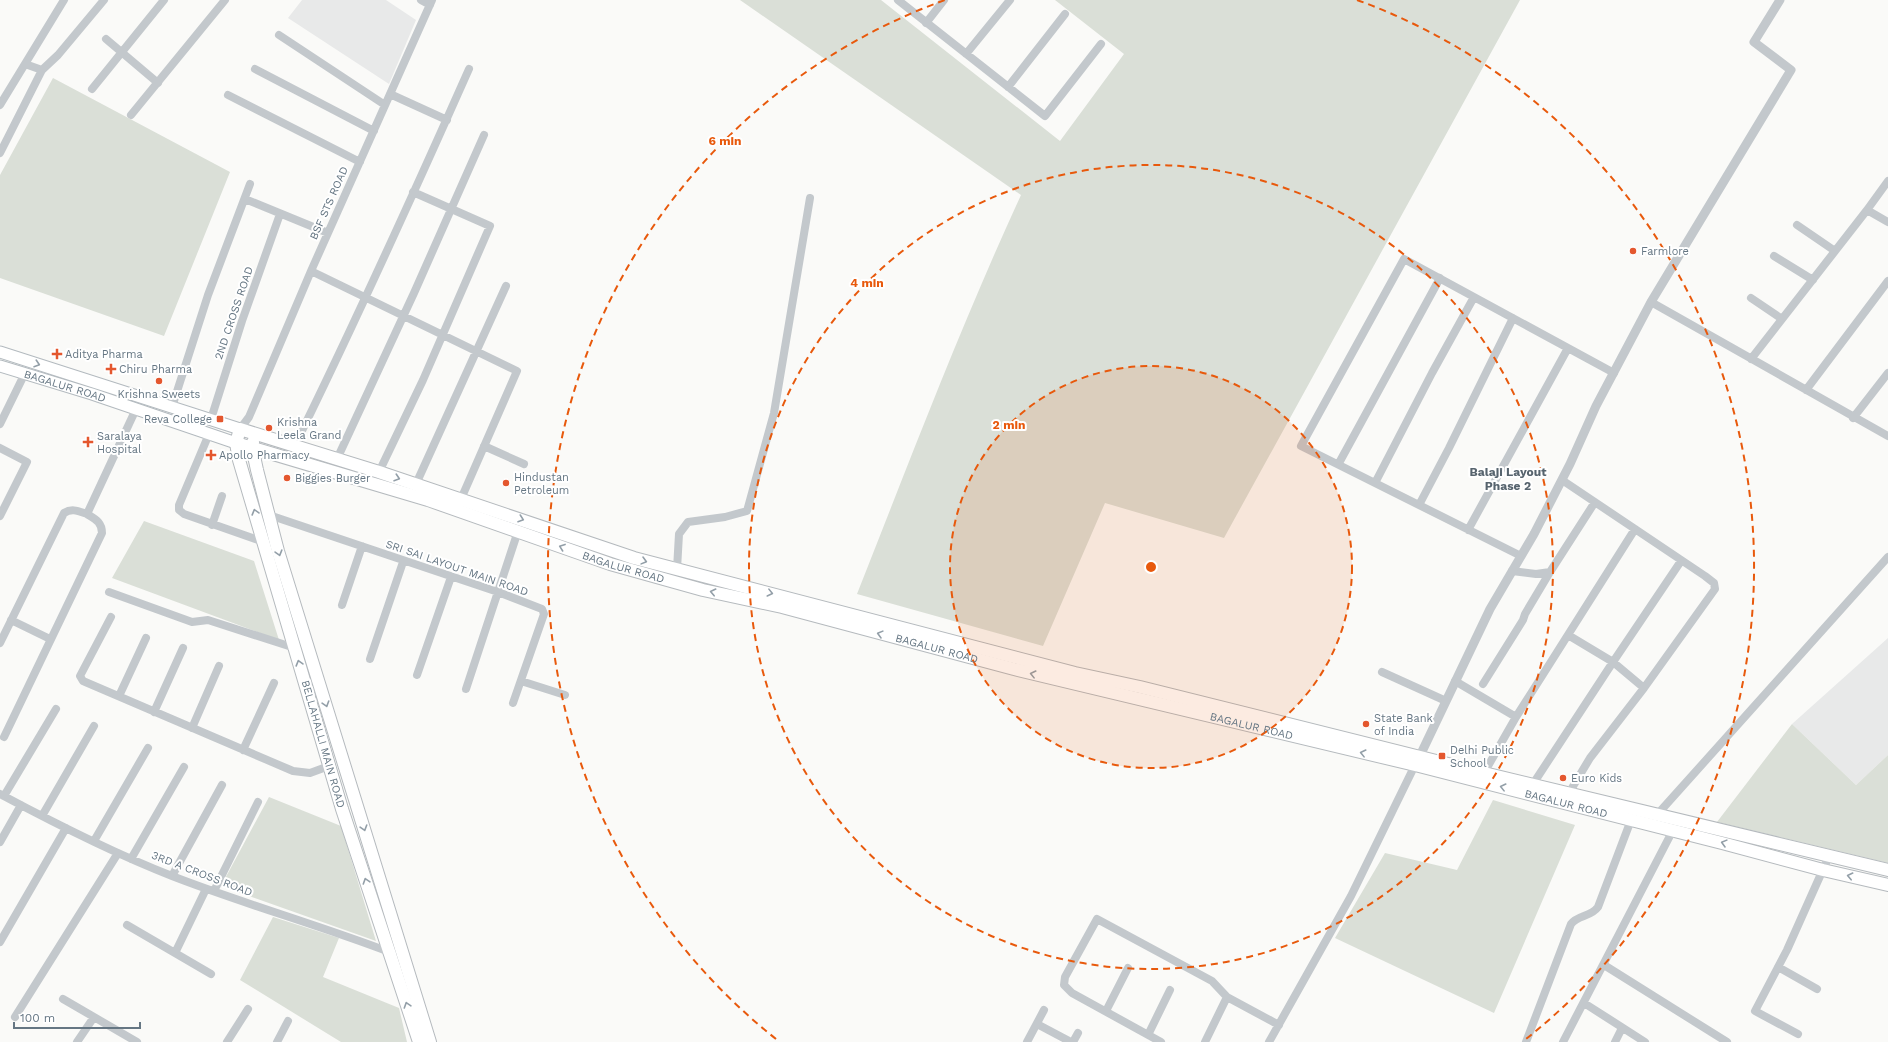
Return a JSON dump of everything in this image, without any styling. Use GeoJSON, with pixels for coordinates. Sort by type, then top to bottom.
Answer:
{"type":"FeatureCollection","features":[{"type":"Feature","properties":{"kind":"main road","name":"BAGALUR ROAD"},"geometry":{"type":"LineString","coordinates":[[0,352],[416,484],[634,558],[1073,678]]}},
{"type":"Feature","properties":{"kind":"main road","name":"BAGALUR ROAD"},"geometry":{"type":"LineString","coordinates":[[0,366],[136,409],[236,443],[428,500],[610,564],[703,590],[782,607],[1073,678],[1147,689],[1631,820],[1654,820],[1673,830],[1822,870],[1888,885]]}},
{"type":"Feature","properties":{"kind":"main road"},"geometry":{"type":"LineString","coordinates":[[236,443],[240,429]]}},
{"type":"Feature","properties":{"kind":"main road"},"geometry":{"type":"LineString","coordinates":[[252,448],[256,433]]}},
{"type":"Feature","properties":{"kind":"main road","name":"BELLAHALLI MAIN ROAD"},"geometry":{"type":"LineString","coordinates":[[236,443],[239,460],[330,766],[419,1042]]}},
{"type":"Feature","properties":{"kind":"main road","name":"BELLAHALLI MAIN ROAD"},"geometry":{"type":"LineString","coordinates":[[252,448],[280,559],[430,1042]]}},
{"type":"Feature","properties":{"kind":"main road","name":"BAGALUR ROAD"},"geometry":{"type":"LineString","coordinates":[[1417,761],[1569,793],[1654,820],[1829,856],[1888,870]]}},
{"type":"Feature","properties":{"kind":"street"},"geometry":{"type":"LineString","coordinates":[[0,105],[64,0]]}},
{"type":"Feature","properties":{"kind":"street"},"geometry":{"type":"LineString","coordinates":[[0,153],[42,70],[58,55],[104,0]]}},
{"type":"Feature","properties":{"kind":"street"},"geometry":{"type":"LineString","coordinates":[[92,89],[164,0]]}},
{"type":"Feature","properties":{"kind":"street"},"geometry":{"type":"LineString","coordinates":[[131,115],[225,0]]}},
{"type":"Feature","properties":{"kind":"street"},"geometry":{"type":"LineString","coordinates":[[421,0],[431,3]]}},
{"type":"Feature","properties":{"kind":"street"},"geometry":{"type":"LineString","coordinates":[[898,0],[1045,116],[1101,44]]}},
{"type":"Feature","properties":{"kind":"street"},"geometry":{"type":"LineString","coordinates":[[926,22],[944,0]]}},
{"type":"Feature","properties":{"kind":"street"},"geometry":{"type":"LineString","coordinates":[[966,54],[1010,0]]}},
{"type":"Feature","properties":{"kind":"street"},"geometry":{"type":"LineString","coordinates":[[1269,1042],[1351,896],[1490,609],[1521,556],[1562,480],[1614,373],[1651,302],[1791,70],[1754,42],[1780,0]]}},
{"type":"Feature","properties":{"kind":"street","name":"BSF STS ROAD"},"geometry":{"type":"LineString","coordinates":[[240,429],[249,417],[311,271],[431,3]]}},
{"type":"Feature","properties":{"kind":"street"},"geometry":{"type":"LineString","coordinates":[[1008,87],[1065,14]]}},
{"type":"Feature","properties":{"kind":"street"},"geometry":{"type":"LineString","coordinates":[[279,35],[385,106]]}},
{"type":"Feature","properties":{"kind":"street"},"geometry":{"type":"LineString","coordinates":[[106,39],[158,83]]}},
{"type":"Feature","properties":{"kind":"street"},"geometry":{"type":"LineString","coordinates":[[25,64],[42,70]]}},
{"type":"Feature","properties":{"kind":"street"},"geometry":{"type":"LineString","coordinates":[[255,69],[374,131]]}},
{"type":"Feature","properties":{"kind":"street"},"geometry":{"type":"LineString","coordinates":[[295,445],[366,298],[470,69]]}},
{"type":"Feature","properties":{"kind":"street"},"geometry":{"type":"LineString","coordinates":[[390,94],[447,120]]}},
{"type":"Feature","properties":{"kind":"street"},"geometry":{"type":"LineString","coordinates":[[228,95],[360,162]]}},
{"type":"Feature","properties":{"kind":"street"},"geometry":{"type":"LineString","coordinates":[[337,459],[484,135]]}},
{"type":"Feature","properties":{"kind":"street"},"geometry":{"type":"LineString","coordinates":[[1750,359],[1813,280],[1888,181]]}},
{"type":"Feature","properties":{"kind":"street"},"geometry":{"type":"LineString","coordinates":[[172,407],[208,295],[250,184]]}},
{"type":"Feature","properties":{"kind":"street"},"geometry":{"type":"LineString","coordinates":[[379,472],[443,335],[490,226],[413,192]]}},
{"type":"Feature","properties":{"kind":"street"},"geometry":{"type":"LineString","coordinates":[[677,569],[678,534],[688,522],[726,517],[748,511],[774,413],[810,198]]}},
{"type":"Feature","properties":{"kind":"street"},"geometry":{"type":"LineString","coordinates":[[245,199],[328,233]]}},
{"type":"Feature","properties":{"kind":"street"},"geometry":{"type":"LineString","coordinates":[[1867,210],[1888,222]]}},
{"type":"Feature","properties":{"kind":"street","name":"2ND CROSS ROAD"},"geometry":{"type":"LineString","coordinates":[[211,419],[242,321],[280,214]]}},
{"type":"Feature","properties":{"kind":"street"},"geometry":{"type":"LineString","coordinates":[[1797,225],[1835,251]]}},
{"type":"Feature","properties":{"kind":"street"},"geometry":{"type":"LineString","coordinates":[[1774,256],[1813,280]]}},
{"type":"Feature","properties":{"kind":"street"},"geometry":{"type":"LineString","coordinates":[[1521,556],[1301,446],[1404,259],[1614,373]]}},
{"type":"Feature","properties":{"kind":"street"},"geometry":{"type":"LineString","coordinates":[[311,271],[517,371],[461,499]]}},
{"type":"Feature","properties":{"kind":"street"},"geometry":{"type":"LineString","coordinates":[[1339,464],[1440,278]]}},
{"type":"Feature","properties":{"kind":"street"},"geometry":{"type":"LineString","coordinates":[[1806,390],[1888,281]]}},
{"type":"Feature","properties":{"kind":"street"},"geometry":{"type":"LineString","coordinates":[[416,484],[506,286]]}},
{"type":"Feature","properties":{"kind":"street"},"geometry":{"type":"LineString","coordinates":[[1375,482],[1474,297]]}},
{"type":"Feature","properties":{"kind":"street"},"geometry":{"type":"LineString","coordinates":[[1751,298],[1782,319]]}},
{"type":"Feature","properties":{"kind":"street"},"geometry":{"type":"LineString","coordinates":[[1651,302],[1888,436]]}},
{"type":"Feature","properties":{"kind":"street"},"geometry":{"type":"LineString","coordinates":[[1419,505],[1449,448],[1513,318]]}},
{"type":"Feature","properties":{"kind":"street"},"geometry":{"type":"LineString","coordinates":[[1468,530],[1568,348]]}},
{"type":"Feature","properties":{"kind":"street"},"geometry":{"type":"LineString","coordinates":[[0,424],[24,373]]}},
{"type":"Feature","properties":{"kind":"street"},"geometry":{"type":"LineString","coordinates":[[1854,418],[1888,373]]}},
{"type":"Feature","properties":{"kind":"street"},"geometry":{"type":"LineString","coordinates":[[86,514],[136,409]]}},
{"type":"Feature","properties":{"kind":"street"},"geometry":{"type":"LineString","coordinates":[[249,417],[256,433]]}},
{"type":"Feature","properties":{"kind":"street"},"geometry":{"type":"LineString","coordinates":[[209,434],[178,507],[180,512],[212,525],[264,542]]}},
{"type":"Feature","properties":{"kind":"street"},"geometry":{"type":"LineString","coordinates":[[484,446],[524,464]]}},
{"type":"Feature","properties":{"kind":"street"},"geometry":{"type":"LineString","coordinates":[[0,448],[27,462],[0,516]]}},
{"type":"Feature","properties":{"kind":"street"},"geometry":{"type":"LineString","coordinates":[[1562,480],[1714,583],[1715,589],[1644,688],[1590,758],[1569,793]]}},
{"type":"Feature","properties":{"kind":"street"},"geometry":{"type":"LineString","coordinates":[[212,525],[222,496]]}},
{"type":"Feature","properties":{"kind":"street"},"geometry":{"type":"LineString","coordinates":[[1483,684],[1523,620],[1550,572],[1595,502]]}},
{"type":"Feature","properties":{"kind":"street"},"geometry":{"type":"LineString","coordinates":[[0,642],[64,513],[69,510],[76,510],[98,521],[102,527],[102,533],[4,737]]}},
{"type":"Feature","properties":{"kind":"street","name":"SRI SAI LAYOUT MAIN ROAD"},"geometry":{"type":"LineString","coordinates":[[269,515],[362,546],[403,562],[498,592],[544,611],[513,703]]}},
{"type":"Feature","properties":{"kind":"street"},"geometry":{"type":"LineString","coordinates":[[1484,774],[1516,717],[1635,529]]}},
{"type":"Feature","properties":{"kind":"street"},"geometry":{"type":"LineString","coordinates":[[466,689],[518,531]]}},
{"type":"Feature","properties":{"kind":"street"},"geometry":{"type":"LineString","coordinates":[[342,605],[362,546]]}},
{"type":"Feature","properties":{"kind":"street"},"geometry":{"type":"LineString","coordinates":[[1654,820],[1888,556]]}},
{"type":"Feature","properties":{"kind":"street"},"geometry":{"type":"LineString","coordinates":[[1532,784],[1681,561]]}},
{"type":"Feature","properties":{"kind":"street"},"geometry":{"type":"LineString","coordinates":[[370,659],[403,562]]}},
{"type":"Feature","properties":{"kind":"street"},"geometry":{"type":"LineString","coordinates":[[1512,571],[1536,574],[1550,572]]}},
{"type":"Feature","properties":{"kind":"street"},"geometry":{"type":"LineString","coordinates":[[417,675],[451,577]]}},
{"type":"Feature","properties":{"kind":"street"},"geometry":{"type":"LineString","coordinates":[[109,592],[192,622],[208,620],[295,648]]}},
{"type":"Feature","properties":{"kind":"street"},"geometry":{"type":"LineString","coordinates":[[111,617],[80,676],[83,681],[243,750],[302,773],[310,773],[330,766]]}},
{"type":"Feature","properties":{"kind":"street"},"geometry":{"type":"LineString","coordinates":[[11,620],[50,639]]}},
{"type":"Feature","properties":{"kind":"street"},"geometry":{"type":"LineString","coordinates":[[1568,635],[1613,662],[1644,688]]}},
{"type":"Feature","properties":{"kind":"street"},"geometry":{"type":"LineString","coordinates":[[119,696],[146,638]]}},
{"type":"Feature","properties":{"kind":"street"},"geometry":{"type":"LineString","coordinates":[[154,712],[183,648]]}},
{"type":"Feature","properties":{"kind":"street"},"geometry":{"type":"LineString","coordinates":[[192,728],[219,666]]}},
{"type":"Feature","properties":{"kind":"street"},"geometry":{"type":"LineString","coordinates":[[1382,672],[1446,701]]}},
{"type":"Feature","properties":{"kind":"street"},"geometry":{"type":"LineString","coordinates":[[521,681],[565,695]]}},
{"type":"Feature","properties":{"kind":"street"},"geometry":{"type":"LineString","coordinates":[[1455,681],[1516,717]]}},
{"type":"Feature","properties":{"kind":"street"},"geometry":{"type":"LineString","coordinates":[[243,750],[274,683]]}},
{"type":"Feature","properties":{"kind":"street"},"geometry":{"type":"LineString","coordinates":[[2,795],[56,709]]}},
{"type":"Feature","properties":{"kind":"street"},"geometry":{"type":"LineString","coordinates":[[42,816],[94,726]]}},
{"type":"Feature","properties":{"kind":"street"},"geometry":{"type":"LineString","coordinates":[[94,841],[148,748]]}},
{"type":"Feature","properties":{"kind":"street"},"geometry":{"type":"LineString","coordinates":[[131,859],[184,767]]}},
{"type":"Feature","properties":{"kind":"street"},"geometry":{"type":"LineString","coordinates":[[172,876],[222,785]]}},
{"type":"Feature","properties":{"kind":"street","name":"3RD A CROSS ROAD"},"geometry":{"type":"LineString","coordinates":[[2,795],[118,853],[172,876],[403,957]]}},
{"type":"Feature","properties":{"kind":"street"},"geometry":{"type":"LineString","coordinates":[[175,953],[258,802]]}},
{"type":"Feature","properties":{"kind":"street"},"geometry":{"type":"LineString","coordinates":[[0,842],[21,805]]}},
{"type":"Feature","properties":{"kind":"street"},"geometry":{"type":"LineString","coordinates":[[1526,1042],[1571,924],[1575,920],[1595,912],[1598,907],[1631,820]]}},
{"type":"Feature","properties":{"kind":"street"},"geometry":{"type":"LineString","coordinates":[[0,942],[66,828]]}},
{"type":"Feature","properties":{"kind":"street"},"geometry":{"type":"LineString","coordinates":[[1563,1042],[1673,830]]}},
{"type":"Feature","properties":{"kind":"street"},"geometry":{"type":"LineString","coordinates":[[14,1017],[118,853]]}},
{"type":"Feature","properties":{"kind":"street"},"geometry":{"type":"LineString","coordinates":[[1798,1034],[1755,1011],[1778,967],[1829,856]]}},
{"type":"Feature","properties":{"kind":"street"},"geometry":{"type":"LineString","coordinates":[[1161,1042],[1072,992],[1064,985],[1065,977],[1097,919],[1212,981],[1227,997],[1279,1025]]}},
{"type":"Feature","properties":{"kind":"street"},"geometry":{"type":"LineString","coordinates":[[127,924],[211,974]]}},
{"type":"Feature","properties":{"kind":"street"},"geometry":{"type":"LineString","coordinates":[[1604,965],[1727,1042]]}},
{"type":"Feature","properties":{"kind":"street"},"geometry":{"type":"LineString","coordinates":[[1778,967],[1817,989]]}},
{"type":"Feature","properties":{"kind":"street"},"geometry":{"type":"LineString","coordinates":[[1106,1011],[1128,968]]}},
{"type":"Feature","properties":{"kind":"street"},"geometry":{"type":"LineString","coordinates":[[1148,1035],[1170,990]]}},
{"type":"Feature","properties":{"kind":"street"},"geometry":{"type":"LineString","coordinates":[[1205,1042],[1227,997]]}},
{"type":"Feature","properties":{"kind":"street"},"geometry":{"type":"LineString","coordinates":[[63,999],[137,1042]]}},
{"type":"Feature","properties":{"kind":"street"},"geometry":{"type":"LineString","coordinates":[[1584,1004],[1644,1042]]}},
{"type":"Feature","properties":{"kind":"street"},"geometry":{"type":"LineString","coordinates":[[227,1042],[248,1009]]}},
{"type":"Feature","properties":{"kind":"street"},"geometry":{"type":"LineString","coordinates":[[1027,1042],[1044,1010]]}},
{"type":"Feature","properties":{"kind":"street"},"geometry":{"type":"LineString","coordinates":[[77,1042],[94,1017]]}},
{"type":"Feature","properties":{"kind":"street"},"geometry":{"type":"LineString","coordinates":[[276,1042],[288,1021]]}},
{"type":"Feature","properties":{"kind":"street"},"geometry":{"type":"LineString","coordinates":[[1037,1024],[1072,1042],[1078,1033]]}},
{"type":"Feature","properties":{"kind":"street"},"geometry":{"type":"LineString","coordinates":[[1615,1042],[1622,1028]]}},
{"type":"Feature","properties":{"kind":"shaded area"},"geometry":{"type":"Polygon","coordinates":[[[302,0],[386,0],[416,20],[389,84],[288,18],[302,0]]]}},
{"type":"Feature","properties":{"kind":"shaded area"},"geometry":{"type":"Polygon","coordinates":[[[740,0],[881,0],[1060,141],[1124,54],[1055,0],[1520,0],[1224,538],[1105,503],[1043,646],[857,594],[957,343],[1021,195],[740,0]]]}},
{"type":"Feature","properties":{"kind":"shaded area"},"geometry":{"type":"Polygon","coordinates":[[[53,78],[230,172],[164,336],[0,278],[0,175],[53,78]]]}},
{"type":"Feature","properties":{"kind":"shaded area"},"geometry":{"type":"Polygon","coordinates":[[[144,521],[254,561],[279,640],[112,578],[144,521]]]}},
{"type":"Feature","properties":{"kind":"shaded area"},"geometry":{"type":"Polygon","coordinates":[[[1888,638],[1888,755],[1856,785],[1792,724],[1888,638]]]}},
{"type":"Feature","properties":{"kind":"shaded area"},"geometry":{"type":"Polygon","coordinates":[[[1792,724],[1856,785],[1888,755],[1888,863],[1717,822],[1792,724]]]}},
{"type":"Feature","properties":{"kind":"shaded area"},"geometry":{"type":"Polygon","coordinates":[[[269,797],[341,826],[376,941],[221,886],[269,797]]]}},
{"type":"Feature","properties":{"kind":"shaded area"},"geometry":{"type":"Polygon","coordinates":[[[1493,800],[1575,825],[1494,1013],[1335,938],[1385,853],[1457,870],[1493,800]]]}},
{"type":"Feature","properties":{"kind":"shaded area"},"geometry":{"type":"Polygon","coordinates":[[[273,917],[339,938],[323,977],[399,1008],[407,1042],[341,1042],[240,980],[273,917]]]}},
{"type":"Feature","properties":{"kind":"place","name":"Farmlore"},"geometry":{"type":"Point","coordinates":[1633,251]}},
{"type":"Feature","properties":{"kind":"place","name":"Aditya Pharma"},"geometry":{"type":"Point","coordinates":[57,354]}},
{"type":"Feature","properties":{"kind":"place","name":"Chiru Pharma"},"geometry":{"type":"Point","coordinates":[111,369]}},
{"type":"Feature","properties":{"kind":"place","name":"Krishna Sweets"},"geometry":{"type":"Point","coordinates":[159,381]}},
{"type":"Feature","properties":{"kind":"place","name":"Reva College"},"geometry":{"type":"Point","coordinates":[220,419]}},
{"type":"Feature","properties":{"kind":"place","name":"Krishna Leela Grand"},"geometry":{"type":"Point","coordinates":[269,428]}},
{"type":"Feature","properties":{"kind":"place","name":"Saralaya Hospital"},"geometry":{"type":"Point","coordinates":[88,442]}},
{"type":"Feature","properties":{"kind":"place","name":"Apollo Pharmacy"},"geometry":{"type":"Point","coordinates":[211,455]}},
{"type":"Feature","properties":{"kind":"place","name":"Biggies Burger"},"geometry":{"type":"Point","coordinates":[287,478]}},
{"type":"Feature","properties":{"kind":"place","name":"Hindustan Petroleum"},"geometry":{"type":"Point","coordinates":[506,483]}},
{"type":"Feature","properties":{"kind":"place","name":"State Bank of India"},"geometry":{"type":"Point","coordinates":[1366,724]}},
{"type":"Feature","properties":{"kind":"place","name":"Delhi Public School"},"geometry":{"type":"Point","coordinates":[1442,756]}},
{"type":"Feature","properties":{"kind":"place","name":"Euro Kids"},"geometry":{"type":"Point","coordinates":[1563,778]}},
{"type":"Feature","properties":{"kind":"district","name":"Balaji Layout Phase 2"},"geometry":{"type":"Point","coordinates":[1508,479]}}]}
